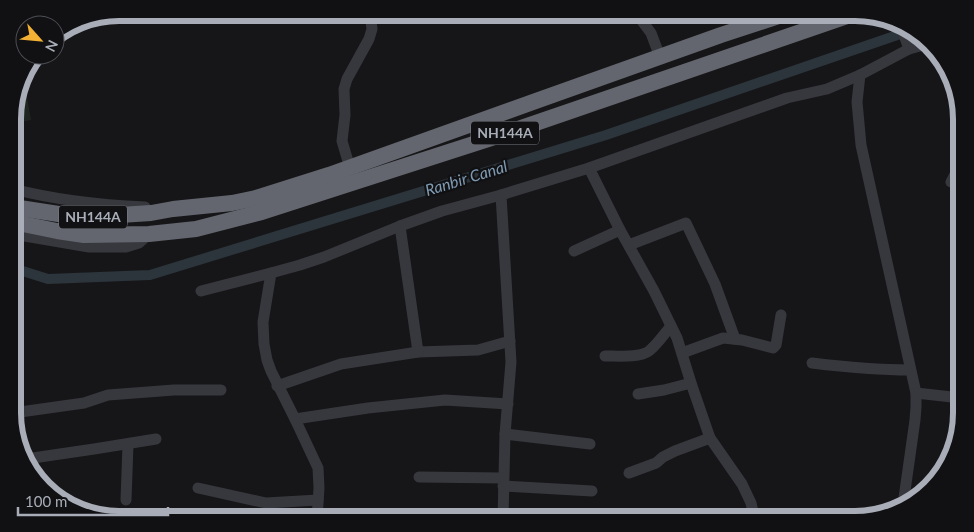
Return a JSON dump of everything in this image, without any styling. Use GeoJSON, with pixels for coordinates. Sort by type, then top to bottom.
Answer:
{"type":"FeatureCollection","features":[{"type":"Feature","properties":{"kind":"highway"},"geometry":{"type":"LineString","coordinates":[[174,209],[232,203],[286,190],[660,57],[745,21]]}},
{"type":"Feature","properties":{"kind":"highway","name":"NH144A"},"geometry":{"type":"LineString","coordinates":[[21,224],[84,235],[149,234],[196,229],[262,212],[498,136],[833,21]]}},
{"type":"Feature","properties":{"kind":"highway","name":"NH144A"},"geometry":{"type":"LineString","coordinates":[[21,208],[65,216],[88,217],[151,213],[174,209]]}},
{"type":"Feature","properties":{"kind":"street"},"geometry":{"type":"LineString","coordinates":[[350,168],[342,141],[345,116],[344,89],[347,79],[371,33],[370,21]]}},
{"type":"Feature","properties":{"kind":"street"},"geometry":{"type":"LineString","coordinates":[[642,21],[651,33],[660,57]]}},
{"type":"Feature","properties":{"kind":"street"},"geometry":{"type":"LineString","coordinates":[[904,35],[907,44]]}},
{"type":"Feature","properties":{"kind":"street"},"geometry":{"type":"LineString","coordinates":[[201,292],[300,265],[442,211],[590,168],[787,98],[827,89],[860,75],[907,44],[916,44]]}},
{"type":"Feature","properties":{"kind":"street"},"geometry":{"type":"LineString","coordinates":[[860,75],[857,102],[861,145],[916,393],[916,414],[904,497]]}},
{"type":"Feature","properties":{"kind":"street"},"geometry":{"type":"LineString","coordinates":[[590,168],[620,230],[671,326],[682,353],[690,383],[710,438],[742,484],[753,511]]}},
{"type":"Feature","properties":{"kind":"street"},"geometry":{"type":"LineString","coordinates":[[951,182],[953,178]]}},
{"type":"Feature","properties":{"kind":"street"},"geometry":{"type":"LineString","coordinates":[[21,191],[76,201],[174,209]]}},
{"type":"Feature","properties":{"kind":"street"},"geometry":{"type":"LineString","coordinates":[[501,195],[511,362],[505,434],[503,511]]}},
{"type":"Feature","properties":{"kind":"street"},"geometry":{"type":"LineString","coordinates":[[629,245],[687,224],[715,284],[735,338]]}},
{"type":"Feature","properties":{"kind":"street"},"geometry":{"type":"LineString","coordinates":[[400,226],[418,352]]}},
{"type":"Feature","properties":{"kind":"street"},"geometry":{"type":"LineString","coordinates":[[574,251],[620,230]]}},
{"type":"Feature","properties":{"kind":"street"},"geometry":{"type":"LineString","coordinates":[[21,235],[103,248],[126,247],[139,243],[149,234]]}},
{"type":"Feature","properties":{"kind":"street"},"geometry":{"type":"LineString","coordinates":[[271,273],[264,311],[264,344],[270,372],[318,468],[320,477],[317,511]]}},
{"type":"Feature","properties":{"kind":"street"},"geometry":{"type":"LineString","coordinates":[[682,353],[723,338],[735,338],[773,348],[776,345],[780,315]]}},
{"type":"Feature","properties":{"kind":"street"},"geometry":{"type":"LineString","coordinates":[[605,356],[646,353],[671,326]]}},
{"type":"Feature","properties":{"kind":"street"},"geometry":{"type":"LineString","coordinates":[[277,386],[341,364],[418,352],[478,350],[510,341]]}},
{"type":"Feature","properties":{"kind":"street"},"geometry":{"type":"LineString","coordinates":[[812,363],[871,369],[910,370]]}},
{"type":"Feature","properties":{"kind":"street"},"geometry":{"type":"LineString","coordinates":[[638,394],[690,383]]}},
{"type":"Feature","properties":{"kind":"street"},"geometry":{"type":"LineString","coordinates":[[21,412],[84,403],[108,395],[174,390],[221,390]]}},
{"type":"Feature","properties":{"kind":"street"},"geometry":{"type":"LineString","coordinates":[[916,393],[953,397]]}},
{"type":"Feature","properties":{"kind":"street"},"geometry":{"type":"LineString","coordinates":[[295,419],[368,408],[445,400],[508,404]]}},
{"type":"Feature","properties":{"kind":"street"},"geometry":{"type":"LineString","coordinates":[[505,434],[590,444]]}},
{"type":"Feature","properties":{"kind":"street"},"geometry":{"type":"LineString","coordinates":[[629,473],[656,463],[674,451],[710,438]]}},
{"type":"Feature","properties":{"kind":"street"},"geometry":{"type":"LineString","coordinates":[[32,458],[156,439]]}},
{"type":"Feature","properties":{"kind":"street"},"geometry":{"type":"LineString","coordinates":[[126,500],[128,444]]}},
{"type":"Feature","properties":{"kind":"street"},"geometry":{"type":"LineString","coordinates":[[419,477],[503,482],[592,491]]}},
{"type":"Feature","properties":{"kind":"street"},"geometry":{"type":"LineString","coordinates":[[198,488],[266,504],[318,500]]}},
{"type":"Feature","properties":{"kind":"shaded area"},"geometry":{"type":"Polygon","coordinates":[[[26,91],[31,120],[21,122],[22,106],[26,91]]]}},
{"type":"Feature","properties":{"kind":"waterway","name":"Ranbir Canal"},"geometry":{"type":"LineString","coordinates":[[21,271],[48,279],[150,275],[606,135],[902,33]]}}]}
